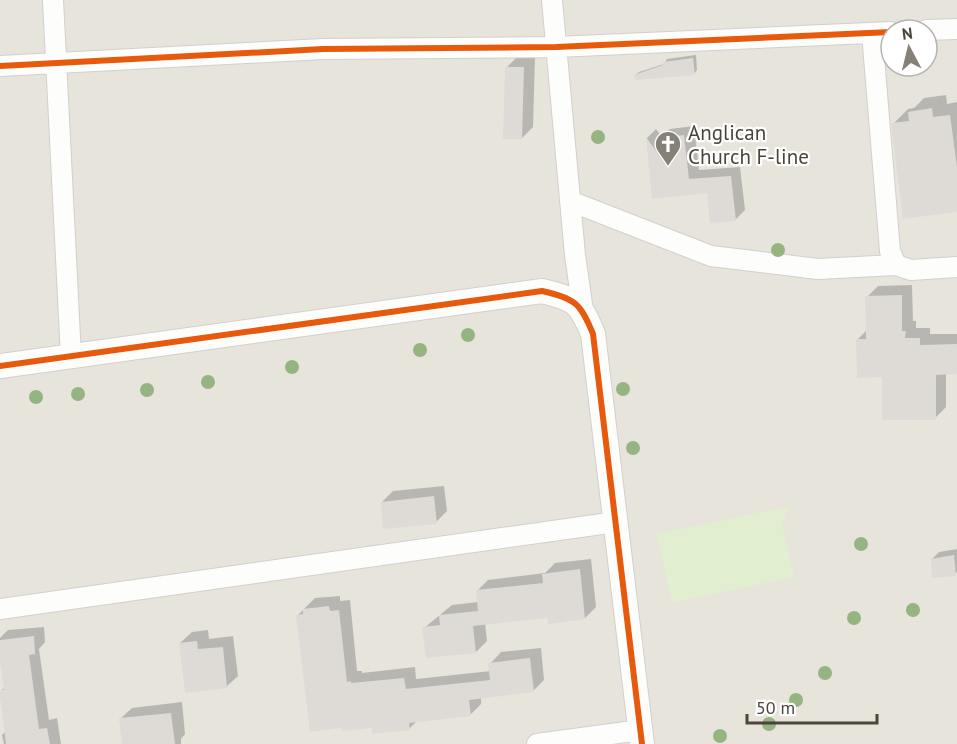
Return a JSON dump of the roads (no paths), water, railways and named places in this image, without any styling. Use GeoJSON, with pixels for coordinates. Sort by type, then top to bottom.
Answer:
{"type":"FeatureCollection","features":[{"type":"Feature","properties":{"kind":"street"},"geometry":{"type":"LineString","coordinates":[[53,0],[71,357]]}},
{"type":"Feature","properties":{"kind":"street"},"geometry":{"type":"LineString","coordinates":[[537,744],[641,737],[593,334],[584,311],[570,201],[552,0]]}},
{"type":"Feature","properties":{"kind":"street"},"geometry":{"type":"LineString","coordinates":[[939,29],[957,28]]}},
{"type":"Feature","properties":{"kind":"street"},"geometry":{"type":"LineString","coordinates":[[0,66],[323,49],[556,47],[879,32]]}},
{"type":"Feature","properties":{"kind":"street"},"geometry":{"type":"LineString","coordinates":[[883,78],[890,250],[897,265],[903,269],[957,267]]}},
{"type":"Feature","properties":{"kind":"street"},"geometry":{"type":"LineString","coordinates":[[570,201],[711,256],[818,269],[897,265]]}},
{"type":"Feature","properties":{"kind":"street"},"geometry":{"type":"LineString","coordinates":[[0,366],[542,291],[568,297],[584,311]]}},
{"type":"Feature","properties":{"kind":"street"},"geometry":{"type":"LineString","coordinates":[[0,609],[616,522]]}},
{"type":"Feature","properties":{"kind":"place","name":"Anglican Church F-line"},"geometry":{"type":"Point","coordinates":[668,167]}}]}
